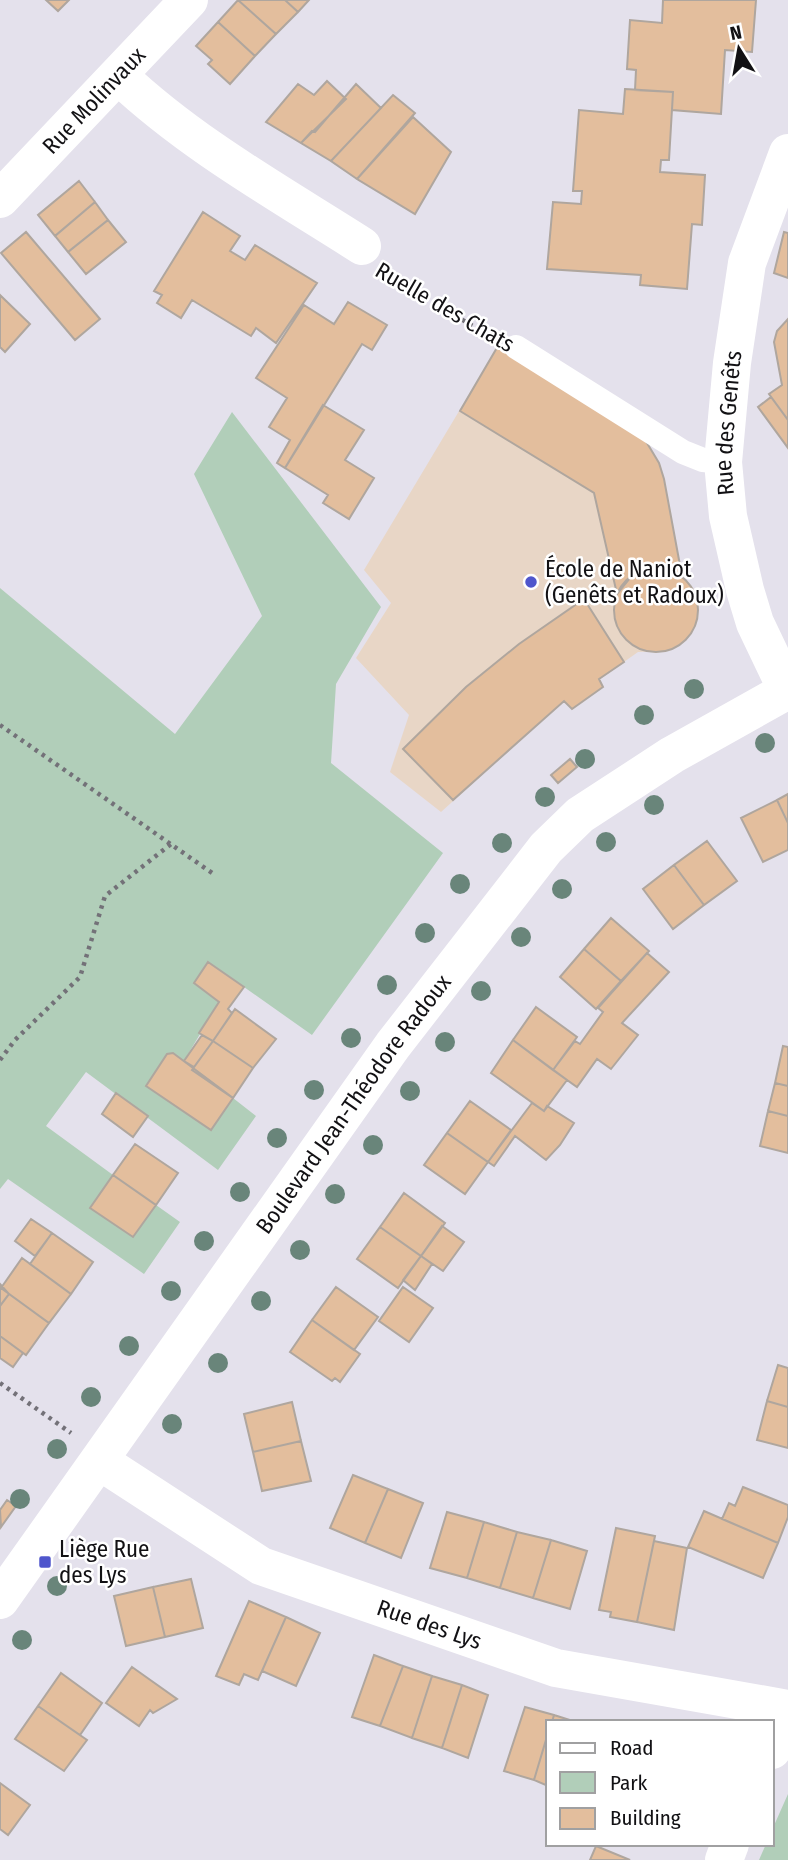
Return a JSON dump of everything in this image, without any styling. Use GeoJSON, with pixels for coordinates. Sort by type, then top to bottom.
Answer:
{"type":"FeatureCollection","features":[{"type":"Feature","properties":{"kind":"street","name":"Rue Molinvaux"},"geometry":{"type":"LineString","coordinates":[[0,200],[189,0]]}},
{"type":"Feature","properties":{"kind":"street","name":"Ruelle des Chats"},"geometry":{"type":"LineString","coordinates":[[119,76],[150,105],[213,151],[362,246]]}},
{"type":"Feature","properties":{"kind":"street","name":"Rue des Genêts"},"geometry":{"type":"LineString","coordinates":[[788,153],[747,263],[732,363],[723,461],[728,516],[745,590],[755,623],[788,690]]}},
{"type":"Feature","properties":{"kind":"street","name":"Boulevard Jean-Théodore Radoux"},"geometry":{"type":"LineString","coordinates":[[0,1600],[103,1459],[220,1286],[393,1045],[546,848],[580,815],[672,755],[788,690]]}},
{"type":"Feature","properties":{"kind":"street","name":"Rue des Lys"},"geometry":{"type":"LineString","coordinates":[[103,1459],[261,1566],[556,1668],[788,1709]]}},
{"type":"Feature","properties":{"kind":"street"},"geometry":{"type":"LineString","coordinates":[[774,1746],[788,1714]]}},
{"type":"Feature","properties":{"kind":"lane","name":"Ruelle des Chats"},"geometry":{"type":"LineString","coordinates":[[516,347],[683,452],[703,460],[723,461]]}},
{"type":"Feature","properties":{"kind":"path","name":"Ruelle des Chats"},"geometry":{"type":"LineString","coordinates":[[362,246],[365,261],[505,346],[516,347]]}},
{"type":"Feature","properties":{"kind":"path"},"geometry":{"type":"LineString","coordinates":[[0,725],[215,875]]}},
{"type":"Feature","properties":{"kind":"path"},"geometry":{"type":"LineString","coordinates":[[0,1060],[15,1040],[80,977],[105,896],[171,844]]}},
{"type":"Feature","properties":{"kind":"path"},"geometry":{"type":"LineString","coordinates":[[0,1383],[103,1459]]}},
{"type":"Feature","properties":{"kind":"shaded area","name":"École de Naniot (Genêts et Radoux)"},"geometry":{"type":"Polygon","coordinates":[[[498,346],[644,438],[659,463],[682,576],[693,588],[699,604],[696,625],[684,642],[668,651],[638,652],[600,679],[603,687],[572,709],[564,701],[441,812],[390,772],[409,715],[356,658],[391,603],[364,570],[498,346]]]}},
{"type":"Feature","properties":{"kind":"green space"},"geometry":{"type":"Polygon","coordinates":[[[232,412],[381,607],[336,684],[331,763],[443,853],[312,1035],[244,987],[219,1002],[184,1061],[173,1054],[167,1054],[146,1086],[211,1130],[233,1098],[256,1116],[218,1170],[86,1072],[46,1126],[113,1175],[91,1208],[133,1237],[156,1205],[180,1222],[144,1274],[8,1179],[0,1189],[0,588],[175,734],[262,616],[194,474],[232,412]]]}},
{"type":"Feature","properties":{"kind":"green space"},"geometry":{"type":"Polygon","coordinates":[[[788,1794],[788,1860],[759,1860],[765,1846],[774,1846],[774,1826],[788,1794]]]}},
{"type":"Feature","properties":{"kind":"building"},"geometry":{"type":"Polygon","coordinates":[[[46,0],[69,0],[58,11],[46,0]]]}},
{"type":"Feature","properties":{"kind":"building"},"geometry":{"type":"Polygon","coordinates":[[[238,0],[276,34],[255,56],[218,22],[238,0]]]}},
{"type":"Feature","properties":{"kind":"building"},"geometry":{"type":"Polygon","coordinates":[[[238,0],[285,0],[298,12],[276,34],[238,0]]]}},
{"type":"Feature","properties":{"kind":"building"},"geometry":{"type":"Polygon","coordinates":[[[285,0],[309,0],[298,12],[285,0]]]}},
{"type":"Feature","properties":{"kind":"building"},"geometry":{"type":"Polygon","coordinates":[[[663,0],[756,0],[752,52],[725,50],[721,114],[672,110],[673,92],[635,90],[636,70],[627,69],[630,20],[662,23],[663,0]]]}},
{"type":"Feature","properties":{"kind":"building"},"geometry":{"type":"Polygon","coordinates":[[[218,22],[255,56],[230,84],[208,64],[212,60],[196,46],[218,22]]]}},
{"type":"Feature","properties":{"kind":"building"},"geometry":{"type":"Polygon","coordinates":[[[327,81],[346,99],[301,143],[266,122],[298,84],[314,95],[327,81]]]}},
{"type":"Feature","properties":{"kind":"building"},"geometry":{"type":"Polygon","coordinates":[[[356,84],[381,108],[331,161],[301,143],[312,131],[315,132],[356,84]]]}},
{"type":"Feature","properties":{"kind":"building"},"geometry":{"type":"Polygon","coordinates":[[[625,89],[673,92],[669,160],[661,160],[660,172],[705,175],[702,225],[692,224],[687,289],[640,285],[641,275],[547,269],[553,202],[581,204],[582,191],[573,191],[579,110],[623,114],[625,89]]]}},
{"type":"Feature","properties":{"kind":"building"},"geometry":{"type":"Polygon","coordinates":[[[393,95],[415,113],[357,179],[331,161],[393,95]]]}},
{"type":"Feature","properties":{"kind":"building"},"geometry":{"type":"Polygon","coordinates":[[[413,117],[451,152],[415,214],[357,179],[413,117]]]}},
{"type":"Feature","properties":{"kind":"building"},"geometry":{"type":"Polygon","coordinates":[[[79,181],[95,202],[55,236],[38,215],[79,181]]]}},
{"type":"Feature","properties":{"kind":"building"},"geometry":{"type":"Polygon","coordinates":[[[95,202],[108,220],[68,252],[55,236],[95,202]]]}},
{"type":"Feature","properties":{"kind":"building"},"geometry":{"type":"Polygon","coordinates":[[[203,212],[240,236],[230,251],[245,260],[255,245],[317,283],[276,343],[256,328],[251,336],[192,300],[181,318],[157,303],[162,295],[154,291],[203,212]]]}},
{"type":"Feature","properties":{"kind":"building"},"geometry":{"type":"Polygon","coordinates":[[[108,220],[126,242],[86,274],[68,252],[108,220]]]}},
{"type":"Feature","properties":{"kind":"building"},"geometry":{"type":"Polygon","coordinates":[[[26,232],[100,319],[75,340],[1,253],[26,232]]]}},
{"type":"Feature","properties":{"kind":"building"},"geometry":{"type":"Polygon","coordinates":[[[784,232],[788,233],[788,278],[774,273],[784,232]]]}},
{"type":"Feature","properties":{"kind":"building"},"geometry":{"type":"Polygon","coordinates":[[[0,295],[30,324],[5,352],[0,347],[0,295]]]}},
{"type":"Feature","properties":{"kind":"building"},"geometry":{"type":"Polygon","coordinates":[[[348,302],[387,325],[372,350],[362,344],[285,468],[277,463],[290,440],[269,427],[287,398],[256,378],[304,305],[334,324],[348,302]]]}},
{"type":"Feature","properties":{"kind":"building"},"geometry":{"type":"Polygon","coordinates":[[[788,319],[788,420],[769,394],[782,385],[774,342],[777,331],[788,319]]]}},
{"type":"Feature","properties":{"kind":"building"},"geometry":{"type":"Polygon","coordinates":[[[498,346],[644,438],[659,463],[664,479],[682,576],[667,568],[650,568],[634,573],[617,594],[594,493],[460,411],[498,346]]]}},
{"type":"Feature","properties":{"kind":"building"},"geometry":{"type":"Polygon","coordinates":[[[771,397],[788,420],[788,448],[758,407],[771,397]]]}},
{"type":"Feature","properties":{"kind":"building"},"geometry":{"type":"Polygon","coordinates":[[[323,405],[364,430],[345,460],[374,478],[349,519],[323,503],[328,495],[285,468],[323,405]]]}},
{"type":"Feature","properties":{"kind":"building"},"geometry":{"type":"Polygon","coordinates":[[[656,568],[672,571],[686,580],[695,594],[698,610],[695,626],[686,640],[672,649],[656,652],[640,649],[626,640],[617,626],[614,610],[617,594],[626,580],[640,571],[656,568]]]}},
{"type":"Feature","properties":{"kind":"building"},"geometry":{"type":"Polygon","coordinates":[[[584,599],[624,662],[599,679],[603,687],[572,709],[564,701],[453,800],[403,749],[466,687],[519,644],[584,599]]]}},
{"type":"Feature","properties":{"kind":"building"},"geometry":{"type":"Polygon","coordinates":[[[570,759],[577,767],[558,783],[551,775],[570,759]]]}},
{"type":"Feature","properties":{"kind":"building"},"geometry":{"type":"Polygon","coordinates":[[[788,794],[788,823],[777,800],[788,794]]]}},
{"type":"Feature","properties":{"kind":"building"},"geometry":{"type":"Polygon","coordinates":[[[777,800],[788,823],[788,850],[763,862],[741,818],[777,800]]]}},
{"type":"Feature","properties":{"kind":"building"},"geometry":{"type":"Polygon","coordinates":[[[707,841],[737,881],[704,905],[674,865],[707,841]]]}},
{"type":"Feature","properties":{"kind":"building"},"geometry":{"type":"Polygon","coordinates":[[[674,865],[704,905],[673,929],[643,889],[674,865]]]}},
{"type":"Feature","properties":{"kind":"building"},"geometry":{"type":"Polygon","coordinates":[[[611,918],[649,951],[621,981],[584,949],[611,918]]]}},
{"type":"Feature","properties":{"kind":"building"},"geometry":{"type":"Polygon","coordinates":[[[584,949],[621,981],[596,1009],[560,977],[584,949]]]}},
{"type":"Feature","properties":{"kind":"building"},"geometry":{"type":"Polygon","coordinates":[[[647,953],[669,972],[622,1023],[638,1035],[611,1069],[597,1059],[577,1087],[553,1070],[575,1041],[580,1044],[603,1012],[598,1008],[647,953]]]}},
{"type":"Feature","properties":{"kind":"building"},"geometry":{"type":"Polygon","coordinates":[[[208,962],[244,987],[228,1009],[232,1013],[213,1041],[199,1033],[219,1002],[194,983],[208,962]]]}},
{"type":"Feature","properties":{"kind":"building"},"geometry":{"type":"Polygon","coordinates":[[[536,1007],[577,1037],[553,1070],[513,1040],[536,1007]]]}},
{"type":"Feature","properties":{"kind":"building"},"geometry":{"type":"Polygon","coordinates":[[[235,1009],[276,1039],[253,1068],[213,1041],[235,1009]]]}},
{"type":"Feature","properties":{"kind":"building"},"geometry":{"type":"Polygon","coordinates":[[[202,1035],[213,1041],[194,1067],[184,1061],[202,1035]]]}},
{"type":"Feature","properties":{"kind":"building"},"geometry":{"type":"Polygon","coordinates":[[[513,1040],[567,1080],[544,1111],[491,1073],[513,1040]]]}},
{"type":"Feature","properties":{"kind":"building"},"geometry":{"type":"Polygon","coordinates":[[[213,1041],[253,1068],[233,1098],[192,1070],[213,1041]]]}},
{"type":"Feature","properties":{"kind":"building"},"geometry":{"type":"Polygon","coordinates":[[[783,1046],[788,1047],[788,1086],[775,1083],[783,1046]]]}},
{"type":"Feature","properties":{"kind":"building"},"geometry":{"type":"Polygon","coordinates":[[[173,1053],[233,1098],[211,1130],[146,1086],[167,1054],[173,1053]]]}},
{"type":"Feature","properties":{"kind":"building"},"geometry":{"type":"Polygon","coordinates":[[[775,1083],[788,1086],[788,1116],[768,1111],[775,1083]]]}},
{"type":"Feature","properties":{"kind":"building"},"geometry":{"type":"Polygon","coordinates":[[[116,1093],[148,1116],[133,1137],[102,1114],[116,1093]]]}},
{"type":"Feature","properties":{"kind":"building"},"geometry":{"type":"Polygon","coordinates":[[[470,1101],[511,1130],[488,1162],[447,1133],[470,1101]]]}},
{"type":"Feature","properties":{"kind":"building"},"geometry":{"type":"Polygon","coordinates":[[[532,1103],[544,1111],[547,1106],[574,1123],[560,1145],[546,1160],[515,1136],[494,1166],[488,1162],[532,1103]]]}},
{"type":"Feature","properties":{"kind":"building"},"geometry":{"type":"Polygon","coordinates":[[[768,1111],[788,1116],[788,1153],[760,1146],[768,1111]]]}},
{"type":"Feature","properties":{"kind":"building"},"geometry":{"type":"Polygon","coordinates":[[[447,1133],[488,1162],[465,1194],[424,1165],[447,1133]]]}},
{"type":"Feature","properties":{"kind":"building"},"geometry":{"type":"Polygon","coordinates":[[[135,1144],[178,1173],[156,1205],[113,1175],[135,1144]]]}},
{"type":"Feature","properties":{"kind":"building"},"geometry":{"type":"Polygon","coordinates":[[[113,1175],[156,1205],[133,1237],[90,1208],[113,1175]]]}},
{"type":"Feature","properties":{"kind":"building"},"geometry":{"type":"Polygon","coordinates":[[[404,1193],[445,1223],[421,1256],[380,1227],[404,1193]]]}},
{"type":"Feature","properties":{"kind":"building"},"geometry":{"type":"Polygon","coordinates":[[[31,1219],[52,1233],[35,1256],[15,1241],[31,1219]]]}},
{"type":"Feature","properties":{"kind":"building"},"geometry":{"type":"Polygon","coordinates":[[[442,1226],[464,1242],[443,1271],[421,1256],[442,1226]]]}},
{"type":"Feature","properties":{"kind":"building"},"geometry":{"type":"Polygon","coordinates":[[[380,1227],[421,1256],[398,1288],[357,1259],[380,1227]]]}},
{"type":"Feature","properties":{"kind":"building"},"geometry":{"type":"Polygon","coordinates":[[[52,1233],[93,1262],[71,1294],[30,1264],[52,1233]]]}},
{"type":"Feature","properties":{"kind":"building"},"geometry":{"type":"Polygon","coordinates":[[[421,1256],[432,1264],[415,1290],[403,1280],[421,1256]]]}},
{"type":"Feature","properties":{"kind":"building"},"geometry":{"type":"Polygon","coordinates":[[[22,1258],[71,1294],[49,1323],[1,1288],[22,1258]]]}},
{"type":"Feature","properties":{"kind":"building"},"geometry":{"type":"Polygon","coordinates":[[[0,1284],[9,1294],[0,1306],[0,1284]]]}},
{"type":"Feature","properties":{"kind":"building"},"geometry":{"type":"Polygon","coordinates":[[[336,1287],[378,1317],[354,1350],[312,1320],[336,1287]]]}},
{"type":"Feature","properties":{"kind":"building"},"geometry":{"type":"Polygon","coordinates":[[[403,1287],[433,1308],[409,1342],[379,1321],[403,1287]]]}},
{"type":"Feature","properties":{"kind":"building"},"geometry":{"type":"Polygon","coordinates":[[[9,1294],[49,1323],[26,1355],[0,1336],[0,1306],[9,1294]]]}},
{"type":"Feature","properties":{"kind":"building"},"geometry":{"type":"Polygon","coordinates":[[[312,1320],[360,1354],[340,1382],[335,1378],[332,1381],[290,1352],[312,1320]]]}},
{"type":"Feature","properties":{"kind":"building"},"geometry":{"type":"Polygon","coordinates":[[[0,1336],[23,1353],[13,1367],[0,1358],[0,1336]]]}},
{"type":"Feature","properties":{"kind":"building"},"geometry":{"type":"Polygon","coordinates":[[[778,1365],[788,1368],[788,1407],[767,1401],[778,1365]]]}},
{"type":"Feature","properties":{"kind":"building"},"geometry":{"type":"Polygon","coordinates":[[[767,1401],[788,1407],[788,1448],[757,1440],[767,1401]]]}},
{"type":"Feature","properties":{"kind":"building"},"geometry":{"type":"Polygon","coordinates":[[[292,1402],[301,1441],[253,1452],[244,1414],[292,1402]]]}},
{"type":"Feature","properties":{"kind":"building"},"geometry":{"type":"Polygon","coordinates":[[[301,1441],[311,1481],[262,1491],[253,1452],[301,1441]]]}},
{"type":"Feature","properties":{"kind":"building"},"geometry":{"type":"Polygon","coordinates":[[[353,1475],[388,1489],[365,1543],[330,1528],[353,1475]]]}},
{"type":"Feature","properties":{"kind":"building"},"geometry":{"type":"Polygon","coordinates":[[[743,1487],[788,1505],[788,1517],[778,1543],[722,1519],[729,1503],[735,1506],[743,1487]]]}},
{"type":"Feature","properties":{"kind":"building"},"geometry":{"type":"Polygon","coordinates":[[[388,1489],[423,1503],[401,1558],[365,1543],[388,1489]]]}},
{"type":"Feature","properties":{"kind":"building"},"geometry":{"type":"Polygon","coordinates":[[[7,1500],[16,1506],[1,1527],[0,1510],[7,1500]]]}},
{"type":"Feature","properties":{"kind":"building"},"geometry":{"type":"Polygon","coordinates":[[[704,1511],[778,1543],[763,1578],[688,1547],[704,1511]]]}},
{"type":"Feature","properties":{"kind":"building"},"geometry":{"type":"Polygon","coordinates":[[[447,1512],[484,1522],[467,1578],[430,1568],[447,1512]]]}},
{"type":"Feature","properties":{"kind":"building"},"geometry":{"type":"Polygon","coordinates":[[[484,1522],[517,1532],[500,1588],[467,1578],[484,1522]]]}},
{"type":"Feature","properties":{"kind":"building"},"geometry":{"type":"Polygon","coordinates":[[[616,1528],[655,1536],[637,1622],[610,1617],[611,1612],[599,1610],[616,1528]]]}},
{"type":"Feature","properties":{"kind":"building"},"geometry":{"type":"Polygon","coordinates":[[[517,1532],[551,1540],[533,1598],[500,1588],[517,1532]]]}},
{"type":"Feature","properties":{"kind":"building"},"geometry":{"type":"Polygon","coordinates":[[[551,1540],[587,1551],[570,1609],[533,1598],[551,1540]]]}},
{"type":"Feature","properties":{"kind":"building"},"geometry":{"type":"Polygon","coordinates":[[[654,1541],[687,1548],[674,1630],[637,1622],[654,1541]]]}},
{"type":"Feature","properties":{"kind":"building"},"geometry":{"type":"Polygon","coordinates":[[[191,1579],[203,1628],[165,1637],[153,1587],[191,1579]]]}},
{"type":"Feature","properties":{"kind":"building"},"geometry":{"type":"Polygon","coordinates":[[[153,1587],[165,1637],[126,1646],[114,1596],[153,1587]]]}},
{"type":"Feature","properties":{"kind":"building"},"geometry":{"type":"Polygon","coordinates":[[[249,1601],[286,1617],[258,1680],[244,1674],[239,1685],[216,1676],[249,1601]]]}},
{"type":"Feature","properties":{"kind":"building"},"geometry":{"type":"Polygon","coordinates":[[[286,1617],[320,1633],[296,1686],[262,1671],[286,1617]]]}},
{"type":"Feature","properties":{"kind":"building"},"geometry":{"type":"Polygon","coordinates":[[[374,1655],[403,1666],[380,1726],[352,1717],[374,1655]]]}},
{"type":"Feature","properties":{"kind":"building"},"geometry":{"type":"Polygon","coordinates":[[[403,1666],[432,1676],[412,1738],[380,1726],[403,1666]]]}},
{"type":"Feature","properties":{"kind":"building"},"geometry":{"type":"Polygon","coordinates":[[[132,1667],[177,1699],[153,1713],[150,1710],[139,1726],[106,1703],[132,1667]]]}},
{"type":"Feature","properties":{"kind":"building"},"geometry":{"type":"Polygon","coordinates":[[[61,1673],[102,1703],[80,1735],[38,1706],[61,1673]]]}},
{"type":"Feature","properties":{"kind":"building"},"geometry":{"type":"Polygon","coordinates":[[[432,1676],[462,1685],[442,1748],[412,1738],[432,1676]]]}},
{"type":"Feature","properties":{"kind":"building"},"geometry":{"type":"Polygon","coordinates":[[[462,1685],[488,1695],[468,1758],[442,1748],[462,1685]]]}},
{"type":"Feature","properties":{"kind":"building"},"geometry":{"type":"Polygon","coordinates":[[[38,1706],[87,1740],[64,1771],[15,1739],[38,1706]]]}},
{"type":"Feature","properties":{"kind":"building"},"geometry":{"type":"Polygon","coordinates":[[[525,1707],[554,1715],[553,1720],[546,1720],[546,1740],[534,1780],[504,1771],[525,1707]]]}},
{"type":"Feature","properties":{"kind":"building"},"geometry":{"type":"Polygon","coordinates":[[[554,1715],[570,1720],[553,1720],[554,1715]]]}},
{"type":"Feature","properties":{"kind":"building"},"geometry":{"type":"Polygon","coordinates":[[[546,1740],[546,1785],[534,1780],[546,1740]]]}},
{"type":"Feature","properties":{"kind":"building"},"geometry":{"type":"Polygon","coordinates":[[[0,1783],[30,1805],[8,1835],[0,1829],[0,1783]]]}},
{"type":"Feature","properties":{"kind":"building"},"geometry":{"type":"Polygon","coordinates":[[[596,1846],[630,1860],[590,1860],[596,1846]]]}},
{"type":"Feature","properties":{"kind":"place","name":"École de Naniot (Genêts et Radoux)"},"geometry":{"type":"Point","coordinates":[531,582]}},
{"type":"Feature","properties":{"kind":"place","name":"Liège Rue des Lys"},"geometry":{"type":"Point","coordinates":[45,1562]}}]}
